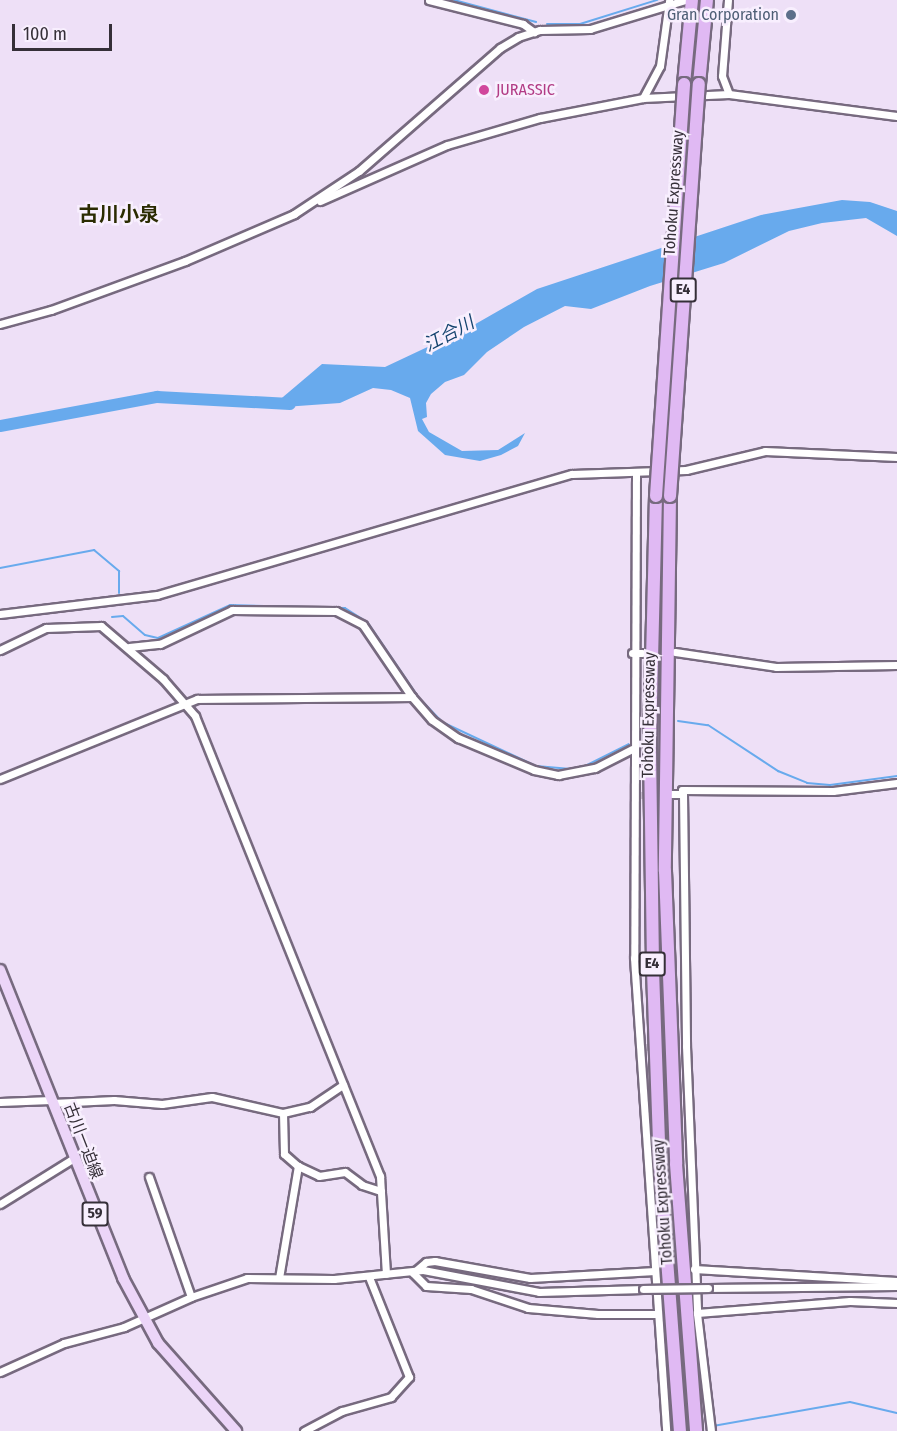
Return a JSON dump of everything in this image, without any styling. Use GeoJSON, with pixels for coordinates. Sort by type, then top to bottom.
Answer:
{"type":"FeatureCollection","features":[{"type":"Feature","properties":{"kind":"highway","name":"Tohoku Expressway"},"geometry":{"type":"LineString","coordinates":[[680,1431],[660,1166],[651,926],[650,749],[656,496],[684,84],[692,0]]}},
{"type":"Feature","properties":{"kind":"highway","name":"Tohoku Expressway"},"geometry":{"type":"LineString","coordinates":[[696,1431],[676,1164],[666,926],[664,749],[670,496],[707,0]]}},
{"type":"Feature","properties":{"kind":"main road","name":"古川一迫線"},"geometry":{"type":"LineString","coordinates":[[0,970],[106,1241],[144,1318],[176,1365],[236,1431]]}},
{"type":"Feature","properties":{"kind":"street"},"geometry":{"type":"LineString","coordinates":[[429,0],[523,24],[534,32]]}},
{"type":"Feature","properties":{"kind":"street"},"geometry":{"type":"LineString","coordinates":[[294,214],[359,171],[500,48],[534,32],[590,29],[669,2],[685,0]]}},
{"type":"Feature","properties":{"kind":"street"},"geometry":{"type":"LineString","coordinates":[[728,0],[722,76],[729,94]]}},
{"type":"Feature","properties":{"kind":"street"},"geometry":{"type":"LineString","coordinates":[[643,98],[660,66],[669,2]]}},
{"type":"Feature","properties":{"kind":"street"},"geometry":{"type":"LineString","coordinates":[[0,324],[51,310],[185,261],[294,214],[372,176],[447,146],[540,118],[643,98],[729,94],[897,116]]}},
{"type":"Feature","properties":{"kind":"street"},"geometry":{"type":"LineString","coordinates":[[0,614],[157,595],[423,520],[558,476],[686,470],[765,451],[896,457]]}},
{"type":"Feature","properties":{"kind":"street"},"geometry":{"type":"LineString","coordinates":[[636,472],[632,749],[636,795],[638,1048],[666,1431]]}},
{"type":"Feature","properties":{"kind":"street"},"geometry":{"type":"LineString","coordinates":[[129,647],[160,644],[232,610],[336,611],[363,624],[412,697],[432,720],[458,738],[547,774],[584,772],[632,749]]}},
{"type":"Feature","properties":{"kind":"street"},"geometry":{"type":"LineString","coordinates":[[0,650],[46,628],[89,625],[108,629],[129,647],[195,716],[380,1176],[386,1274]]}},
{"type":"Feature","properties":{"kind":"street"},"geometry":{"type":"LineString","coordinates":[[675,652],[776,667],[897,665]]}},
{"type":"Feature","properties":{"kind":"street"},"geometry":{"type":"LineString","coordinates":[[632,653],[642,653]]}},
{"type":"Feature","properties":{"kind":"street"},"geometry":{"type":"LineString","coordinates":[[0,778],[185,703],[205,698],[412,697]]}},
{"type":"Feature","properties":{"kind":"street"},"geometry":{"type":"LineString","coordinates":[[711,1431],[694,1269],[686,1046],[682,790],[833,791],[897,783]]}},
{"type":"Feature","properties":{"kind":"street"},"geometry":{"type":"LineString","coordinates":[[672,794],[682,794]]}},
{"type":"Feature","properties":{"kind":"street"},"geometry":{"type":"LineString","coordinates":[[677,1046],[686,1046]]}},
{"type":"Feature","properties":{"kind":"street"},"geometry":{"type":"LineString","coordinates":[[638,1048],[646,1047]]}},
{"type":"Feature","properties":{"kind":"street"},"geometry":{"type":"LineString","coordinates":[[0,1102],[114,1100],[162,1104],[212,1097],[283,1113],[310,1107],[343,1086]]}},
{"type":"Feature","properties":{"kind":"street"},"geometry":{"type":"LineString","coordinates":[[283,1113],[284,1154],[298,1166],[319,1176],[335,1170],[345,1172],[381,1191]]}},
{"type":"Feature","properties":{"kind":"street"},"geometry":{"type":"LineString","coordinates":[[0,1204],[74,1158]]}},
{"type":"Feature","properties":{"kind":"street"},"geometry":{"type":"LineString","coordinates":[[279,1278],[298,1166]]}},
{"type":"Feature","properties":{"kind":"street"},"geometry":{"type":"LineString","coordinates":[[149,1177],[190,1297]]}},
{"type":"Feature","properties":{"kind":"street"},"geometry":{"type":"LineString","coordinates":[[413,1273],[426,1262],[435,1261],[530,1278],[655,1271]]}},
{"type":"Feature","properties":{"kind":"street"},"geometry":{"type":"LineString","coordinates":[[694,1269],[897,1281]]}},
{"type":"Feature","properties":{"kind":"street"},"geometry":{"type":"LineString","coordinates":[[0,1372],[64,1342],[144,1318],[190,1297],[247,1278],[369,1277],[386,1274],[447,1272],[539,1292],[897,1286]]}},
{"type":"Feature","properties":{"kind":"street"},"geometry":{"type":"LineString","coordinates":[[413,1273],[426,1286],[471,1289],[528,1308],[598,1314],[658,1314]]}},
{"type":"Feature","properties":{"kind":"street"},"geometry":{"type":"LineString","coordinates":[[304,1431],[342,1411],[391,1397],[409,1377],[369,1277]]}},
{"type":"Feature","properties":{"kind":"street"},"geometry":{"type":"LineString","coordinates":[[697,1313],[850,1301],[897,1303]]}},
{"type":"Feature","properties":{"kind":"water"},"geometry":{"type":"Polygon","coordinates":[[[842,200],[870,202],[897,211],[897,236],[866,218],[822,223],[789,231],[724,263],[650,286],[591,309],[565,306],[524,327],[487,352],[464,375],[445,382],[431,394],[426,403],[427,417],[422,419],[429,432],[462,451],[498,450],[525,433],[518,446],[501,455],[480,461],[445,455],[418,431],[410,398],[391,390],[373,388],[340,403],[270,408],[322,364],[385,367],[472,326],[537,289],[761,215],[842,200]]]}},
{"type":"Feature","properties":{"kind":"waterway"},"geometry":{"type":"LineString","coordinates":[[454,0],[536,22]]}},
{"type":"Feature","properties":{"kind":"waterway"},"geometry":{"type":"LineString","coordinates":[[547,24],[580,24],[657,0]]}},
{"type":"Feature","properties":{"kind":"waterway","name":"江合川"},"geometry":{"type":"LineString","coordinates":[[0,426],[157,397],[290,404]]}},
{"type":"Feature","properties":{"kind":"waterway"},"geometry":{"type":"LineString","coordinates":[[0,568],[94,550],[119,571],[119,593]]}},
{"type":"Feature","properties":{"kind":"waterway"},"geometry":{"type":"LineString","coordinates":[[112,617],[123,616],[145,635],[158,638],[230,605],[345,608],[368,623],[419,698],[442,722],[536,766],[574,769]]}},
{"type":"Feature","properties":{"kind":"waterway"},"geometry":{"type":"LineString","coordinates":[[678,721],[708,725],[778,771],[807,783],[830,785],[897,776]]}},
{"type":"Feature","properties":{"kind":"waterway"},"geometry":{"type":"LineString","coordinates":[[583,767],[629,744]]}},
{"type":"Feature","properties":{"kind":"waterway"},"geometry":{"type":"LineString","coordinates":[[713,1426],[850,1402],[897,1413]]}},
{"type":"Feature","properties":{"kind":"tunnel"},"geometry":{"type":"LineString","coordinates":[[640,795],[669,794]]}},
{"type":"Feature","properties":{"kind":"tunnel"},"geometry":{"type":"LineString","coordinates":[[646,1047],[675,1046]]}},
{"type":"Feature","properties":{"kind":"place","name":"Gran Corporation"},"geometry":{"type":"Point","coordinates":[791,15]}},
{"type":"Feature","properties":{"kind":"place","name":"JURASSIC"},"geometry":{"type":"Point","coordinates":[484,90]}},
{"type":"Feature","properties":{"kind":"district","name":"古川小泉"},"geometry":{"type":"Point","coordinates":[119,214]}}]}
